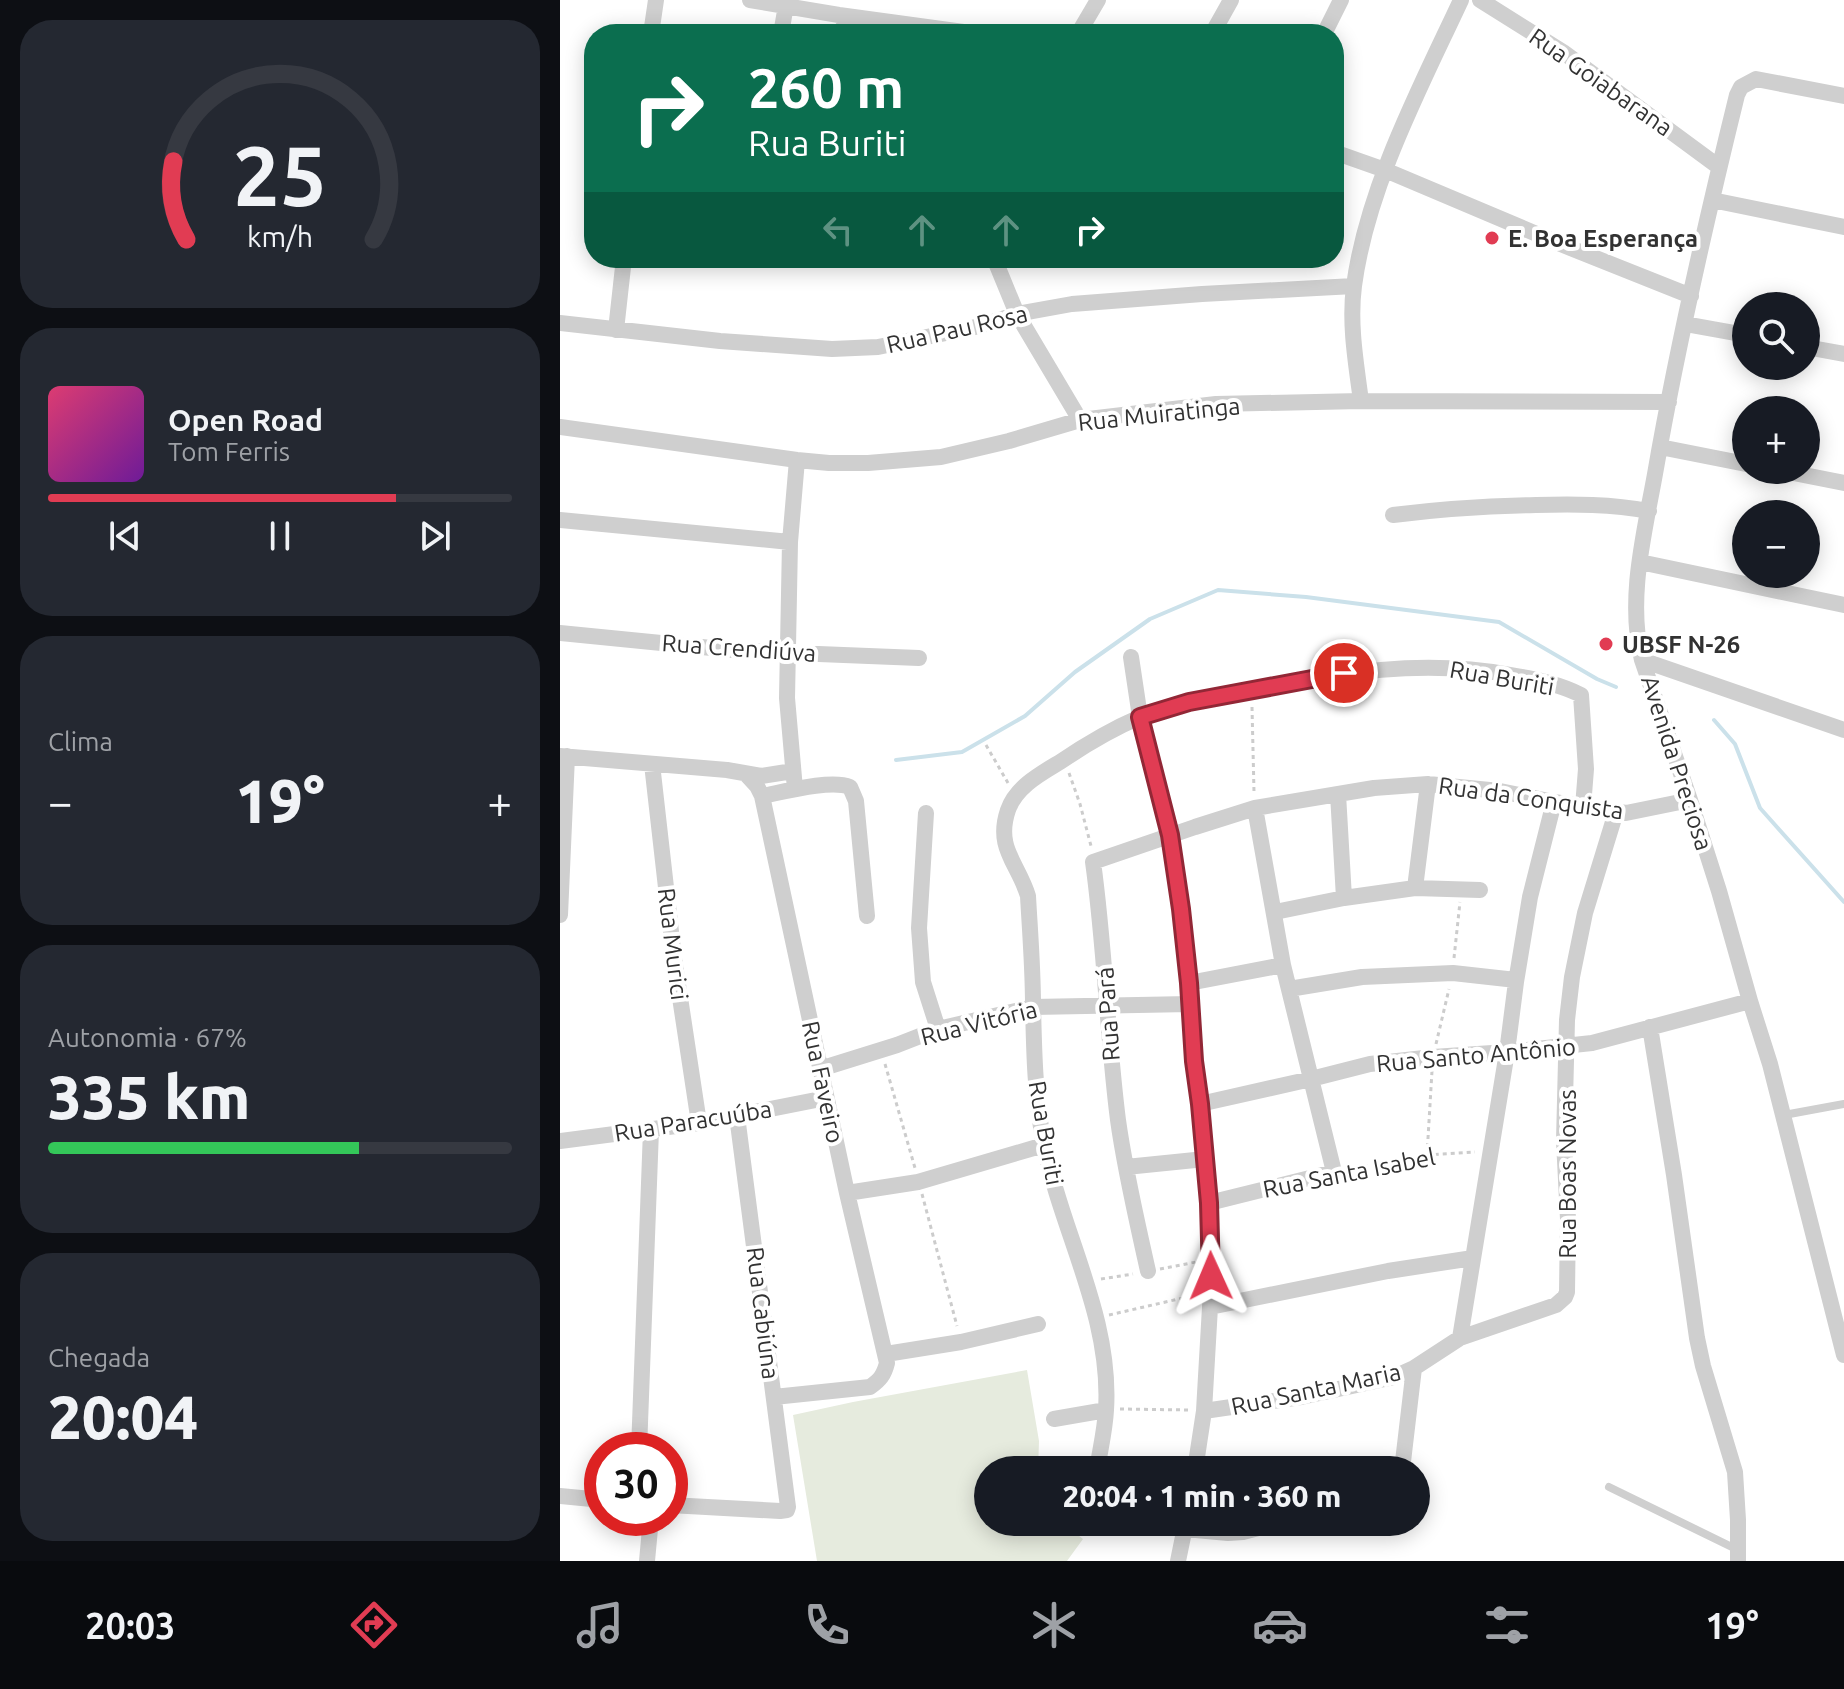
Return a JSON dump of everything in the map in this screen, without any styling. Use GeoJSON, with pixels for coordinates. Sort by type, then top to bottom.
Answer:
{"type":"FeatureCollection","features":[{"type":"Feature","properties":{"kind":"street"},"geometry":{"type":"LineString","coordinates":[[652,24],[656,0]]}},
{"type":"Feature","properties":{"kind":"street"},"geometry":{"type":"LineString","coordinates":[[750,0],[819,6],[839,15],[905,24]]}},
{"type":"Feature","properties":{"kind":"street"},"geometry":{"type":"LineString","coordinates":[[1084,24],[1098,0]]}},
{"type":"Feature","properties":{"kind":"street"},"geometry":{"type":"LineString","coordinates":[[1218,24],[1231,0]]}},
{"type":"Feature","properties":{"kind":"street"},"geometry":{"type":"LineString","coordinates":[[1329,24],[1341,0]]}},
{"type":"Feature","properties":{"kind":"street"},"geometry":{"type":"LineString","coordinates":[[1361,401],[1355,352],[1354,286],[1367,228],[1385,170],[1461,0]]}},
{"type":"Feature","properties":{"kind":"street","name":"Rua Goiabarana"},"geometry":{"type":"LineString","coordinates":[[1480,0],[1563,52],[1719,167]]}},
{"type":"Feature","properties":{"kind":"street"},"geometry":{"type":"LineString","coordinates":[[783,24],[786,5]]}},
{"type":"Feature","properties":{"kind":"street"},"geometry":{"type":"LineString","coordinates":[[839,15],[848,24]]}},
{"type":"Feature","properties":{"kind":"street","name":"Avenida Preciosa"},"geometry":{"type":"LineString","coordinates":[[1844,96],[1756,79],[1741,87],[1737,95],[1669,402],[1636,598],[1642,660],[1719,891],[1770,1064],[1844,1355]]}},
{"type":"Feature","properties":{"kind":"street"},"geometry":{"type":"LineString","coordinates":[[1344,156],[1691,296]]}},
{"type":"Feature","properties":{"kind":"street"},"geometry":{"type":"LineString","coordinates":[[1712,200],[1844,227]]}},
{"type":"Feature","properties":{"kind":"street"},"geometry":{"type":"LineString","coordinates":[[616,330],[623,268]]}},
{"type":"Feature","properties":{"kind":"street"},"geometry":{"type":"LineString","coordinates":[[998,268],[1017,314],[1080,420]]}},
{"type":"Feature","properties":{"kind":"street","name":"Rua Pau Rosa"},"geometry":{"type":"LineString","coordinates":[[560,323],[720,341],[832,349],[913,341],[1017,314],[1072,304],[1354,286]]}},
{"type":"Feature","properties":{"kind":"street"},"geometry":{"type":"LineString","coordinates":[[1685,324],[1732,332]]}},
{"type":"Feature","properties":{"kind":"street"},"geometry":{"type":"LineString","coordinates":[[1820,350],[1844,354]]}},
{"type":"Feature","properties":{"kind":"street","name":"Rua Muiratinga"},"geometry":{"type":"LineString","coordinates":[[560,427],[844,464],[941,457],[1080,420],[1216,404],[1669,402]]}},
{"type":"Feature","properties":{"kind":"street"},"geometry":{"type":"LineString","coordinates":[[1660,447],[1732,461]]}},
{"type":"Feature","properties":{"kind":"street"},"geometry":{"type":"LineString","coordinates":[[795,789],[787,709],[790,542],[797,460]]}},
{"type":"Feature","properties":{"kind":"street"},"geometry":{"type":"LineString","coordinates":[[1820,478],[1844,483]]}},
{"type":"Feature","properties":{"kind":"street"},"geometry":{"type":"LineString","coordinates":[[1393,515],[1476,506],[1621,506],[1649,511]]}},
{"type":"Feature","properties":{"kind":"street"},"geometry":{"type":"LineString","coordinates":[[560,520],[790,542]]}},
{"type":"Feature","properties":{"kind":"street"},"geometry":{"type":"LineString","coordinates":[[1640,562],[1844,605]]}},
{"type":"Feature","properties":{"kind":"street","name":"Rua Crendiúva"},"geometry":{"type":"LineString","coordinates":[[560,633],[742,651],[919,658]]}},
{"type":"Feature","properties":{"kind":"street"},"geometry":{"type":"LineString","coordinates":[[1131,657],[1140,717],[1170,835],[1189,983],[1209,1203],[1211,1299],[1204,1411],[1197,1456]]}},
{"type":"Feature","properties":{"kind":"street"},"geometry":{"type":"LineString","coordinates":[[1642,660],[1844,730]]}},
{"type":"Feature","properties":{"kind":"street","name":"Rua Buriti"},"geometry":{"type":"LineString","coordinates":[[1099,1456],[1106,1410],[1104,1366],[1096,1318],[1044,1145],[1035,1076],[1028,896],[1004,840],[1006,815],[1016,796],[1030,781],[1064,759],[1140,717],[1189,702],[1344,673],[1391,668],[1453,667],[1534,679],[1581,695],[1586,769],[1583,807]]}},
{"type":"Feature","properties":{"kind":"street"},"geometry":{"type":"LineString","coordinates":[[560,915],[563,756],[727,770],[761,776],[793,771]]}},
{"type":"Feature","properties":{"kind":"street","name":"Rua Murici"},"geometry":{"type":"LineString","coordinates":[[652,764],[674,958],[699,1123]]}},
{"type":"Feature","properties":{"kind":"street","name":"Rua Faveiro"},"geometry":{"type":"LineString","coordinates":[[746,774],[762,796],[847,1193],[886,1354]]}},
{"type":"Feature","properties":{"kind":"street"},"geometry":{"type":"LineString","coordinates":[[762,796],[839,784],[850,787],[856,801],[867,916]]}},
{"type":"Feature","properties":{"kind":"street"},"geometry":{"type":"LineString","coordinates":[[1415,888],[1428,784]]}},
{"type":"Feature","properties":{"kind":"street","name":"Rua da Conquista"},"geometry":{"type":"LineString","coordinates":[[1093,862],[1255,808],[1374,788],[1428,784],[1500,791],[1616,812],[1637,812],[1690,800]]}},
{"type":"Feature","properties":{"kind":"street"},"geometry":{"type":"LineString","coordinates":[[1338,794],[1344,898]]}},
{"type":"Feature","properties":{"kind":"street"},"geometry":{"type":"LineString","coordinates":[[1460,1338],[1530,897],[1554,802]]}},
{"type":"Feature","properties":{"kind":"street"},"geometry":{"type":"LineString","coordinates":[[1255,808],[1283,965],[1334,1172]]}},
{"type":"Feature","properties":{"kind":"street","name":"Rua Boas Novas"},"geometry":{"type":"LineString","coordinates":[[1563,1300],[1567,1292],[1568,1219],[1564,1141],[1567,1020],[1580,938],[1616,812]]}},
{"type":"Feature","properties":{"kind":"street"},"geometry":{"type":"LineString","coordinates":[[926,813],[919,928],[923,982],[938,1029]]}},
{"type":"Feature","properties":{"kind":"street","name":"Rua Pará"},"geometry":{"type":"LineString","coordinates":[[1093,862],[1101,921],[1112,1069],[1126,1167],[1148,1271]]}},
{"type":"Feature","properties":{"kind":"street"},"geometry":{"type":"LineString","coordinates":[[1275,912],[1415,888],[1480,890]]}},
{"type":"Feature","properties":{"kind":"street"},"geometry":{"type":"LineString","coordinates":[[1189,983],[1283,965]]}},
{"type":"Feature","properties":{"kind":"street"},"geometry":{"type":"LineString","coordinates":[[1289,989],[1362,977],[1453,973],[1516,980]]}},
{"type":"Feature","properties":{"kind":"street","name":"Rua Santo Antônio"},"geometry":{"type":"LineString","coordinates":[[1200,1104],[1370,1064],[1592,1043],[1750,1001]]}},
{"type":"Feature","properties":{"kind":"street","name":"Rua Vitória"},"geometry":{"type":"LineString","coordinates":[[820,1069],[938,1029],[1033,1007],[1190,1004]]}},
{"type":"Feature","properties":{"kind":"street"},"geometry":{"type":"LineString","coordinates":[[1650,1027],[1697,1338],[1735,1472],[1738,1556]]}},
{"type":"Feature","properties":{"kind":"street","name":"Rua Paracuúba"},"geometry":{"type":"LineString","coordinates":[[560,1141],[699,1123],[826,1098]]}},
{"type":"Feature","properties":{"kind":"street","name":"Rua Cabiúna"},"geometry":{"type":"LineString","coordinates":[[688,1506],[780,1511],[787,1510],[789,1503],[737,1116]]}},
{"type":"Feature","properties":{"kind":"street"},"geometry":{"type":"LineString","coordinates":[[640,1432],[651,1130]]}},
{"type":"Feature","properties":{"kind":"street"},"geometry":{"type":"LineString","coordinates":[[847,1193],[918,1182],[1044,1145]]}},
{"type":"Feature","properties":{"kind":"street"},"geometry":{"type":"LineString","coordinates":[[1126,1167],[1205,1159]]}},
{"type":"Feature","properties":{"kind":"street","name":"Rua Santa Isabel"},"geometry":{"type":"LineString","coordinates":[[1209,1203],[1334,1172]]}},
{"type":"Feature","properties":{"kind":"street"},"geometry":{"type":"LineString","coordinates":[[1211,1299],[1473,1258]]}},
{"type":"Feature","properties":{"kind":"street","name":"Rua Santa Maria"},"geometry":{"type":"LineString","coordinates":[[1204,1411],[1301,1397],[1394,1377],[1414,1368],[1460,1338],[1547,1309],[1563,1300]]}},
{"type":"Feature","properties":{"kind":"street"},"geometry":{"type":"LineString","coordinates":[[774,1397],[870,1387],[880,1380],[885,1371],[886,1354],[961,1342],[1038,1324]]}},
{"type":"Feature","properties":{"kind":"street"},"geometry":{"type":"LineString","coordinates":[[1404,1456],[1414,1368]]}},
{"type":"Feature","properties":{"kind":"street"},"geometry":{"type":"LineString","coordinates":[[1054,1419],[1106,1410]]}},
{"type":"Feature","properties":{"kind":"street"},"geometry":{"type":"LineString","coordinates":[[560,1496],[584,1498]]}},
{"type":"Feature","properties":{"kind":"street"},"geometry":{"type":"LineString","coordinates":[[647,1561],[649,1536]]}},
{"type":"Feature","properties":{"kind":"street"},"geometry":{"type":"LineString","coordinates":[[1178,1561],[1184,1536]]}},
{"type":"Feature","properties":{"kind":"lane"},"geometry":{"type":"LineString","coordinates":[[1784,1115],[1844,1104]]}},
{"type":"Feature","properties":{"kind":"lane"},"geometry":{"type":"LineString","coordinates":[[1609,1487],[1738,1556]]}},
{"type":"Feature","properties":{"kind":"path"},"geometry":{"type":"LineString","coordinates":[[1252,691],[1255,808]]}},
{"type":"Feature","properties":{"kind":"path"},"geometry":{"type":"LineString","coordinates":[[986,745],[1016,796]]}},
{"type":"Feature","properties":{"kind":"path"},"geometry":{"type":"LineString","coordinates":[[1064,759],[1091,840],[1093,862]]}},
{"type":"Feature","properties":{"kind":"path"},"geometry":{"type":"LineString","coordinates":[[1453,973],[1462,889]]}},
{"type":"Feature","properties":{"kind":"path","name":"Rua Santa Isabel"},"geometry":{"type":"LineString","coordinates":[[1334,1172],[1427,1155],[1490,1151]]}},
{"type":"Feature","properties":{"kind":"path"},"geometry":{"type":"LineString","coordinates":[[1096,1318],[1211,1299]]}},
{"type":"Feature","properties":{"kind":"path","name":"Rua Santa Maria"},"geometry":{"type":"LineString","coordinates":[[1106,1410],[1204,1411]]}},
{"type":"Feature","properties":{"kind":"shaded area"},"geometry":{"type":"Polygon","coordinates":[[[1027,1370],[1039,1441],[1038,1456],[974,1456],[974,1536],[1079,1536],[1083,1539],[1067,1561],[817,1561],[793,1415],[1027,1370]]]}},
{"type":"Feature","properties":{"kind":"waterway"},"geometry":{"type":"LineString","coordinates":[[896,760],[962,752],[1025,716],[1075,672],[1150,619],[1218,590],[1306,597],[1499,622],[1616,687]]}},
{"type":"Feature","properties":{"kind":"waterway"},"geometry":{"type":"LineString","coordinates":[[1714,720],[1735,744],[1760,808],[1844,902]]}},
{"type":"Feature","properties":{"kind":"place","name":"E. Boa Esperança"},"geometry":{"type":"Point","coordinates":[1492,238]}},
{"type":"Feature","properties":{"kind":"place","name":"UBSF N-26"},"geometry":{"type":"Point","coordinates":[1606,644]}},
{"type":"Feature","properties":{"kind":"route"},"geometry":{"type":"LineString","coordinates":[[1211,1276],[1209,1203],[1181,909],[1170,835],[1140,717],[1189,702],[1344,673]]}}]}
